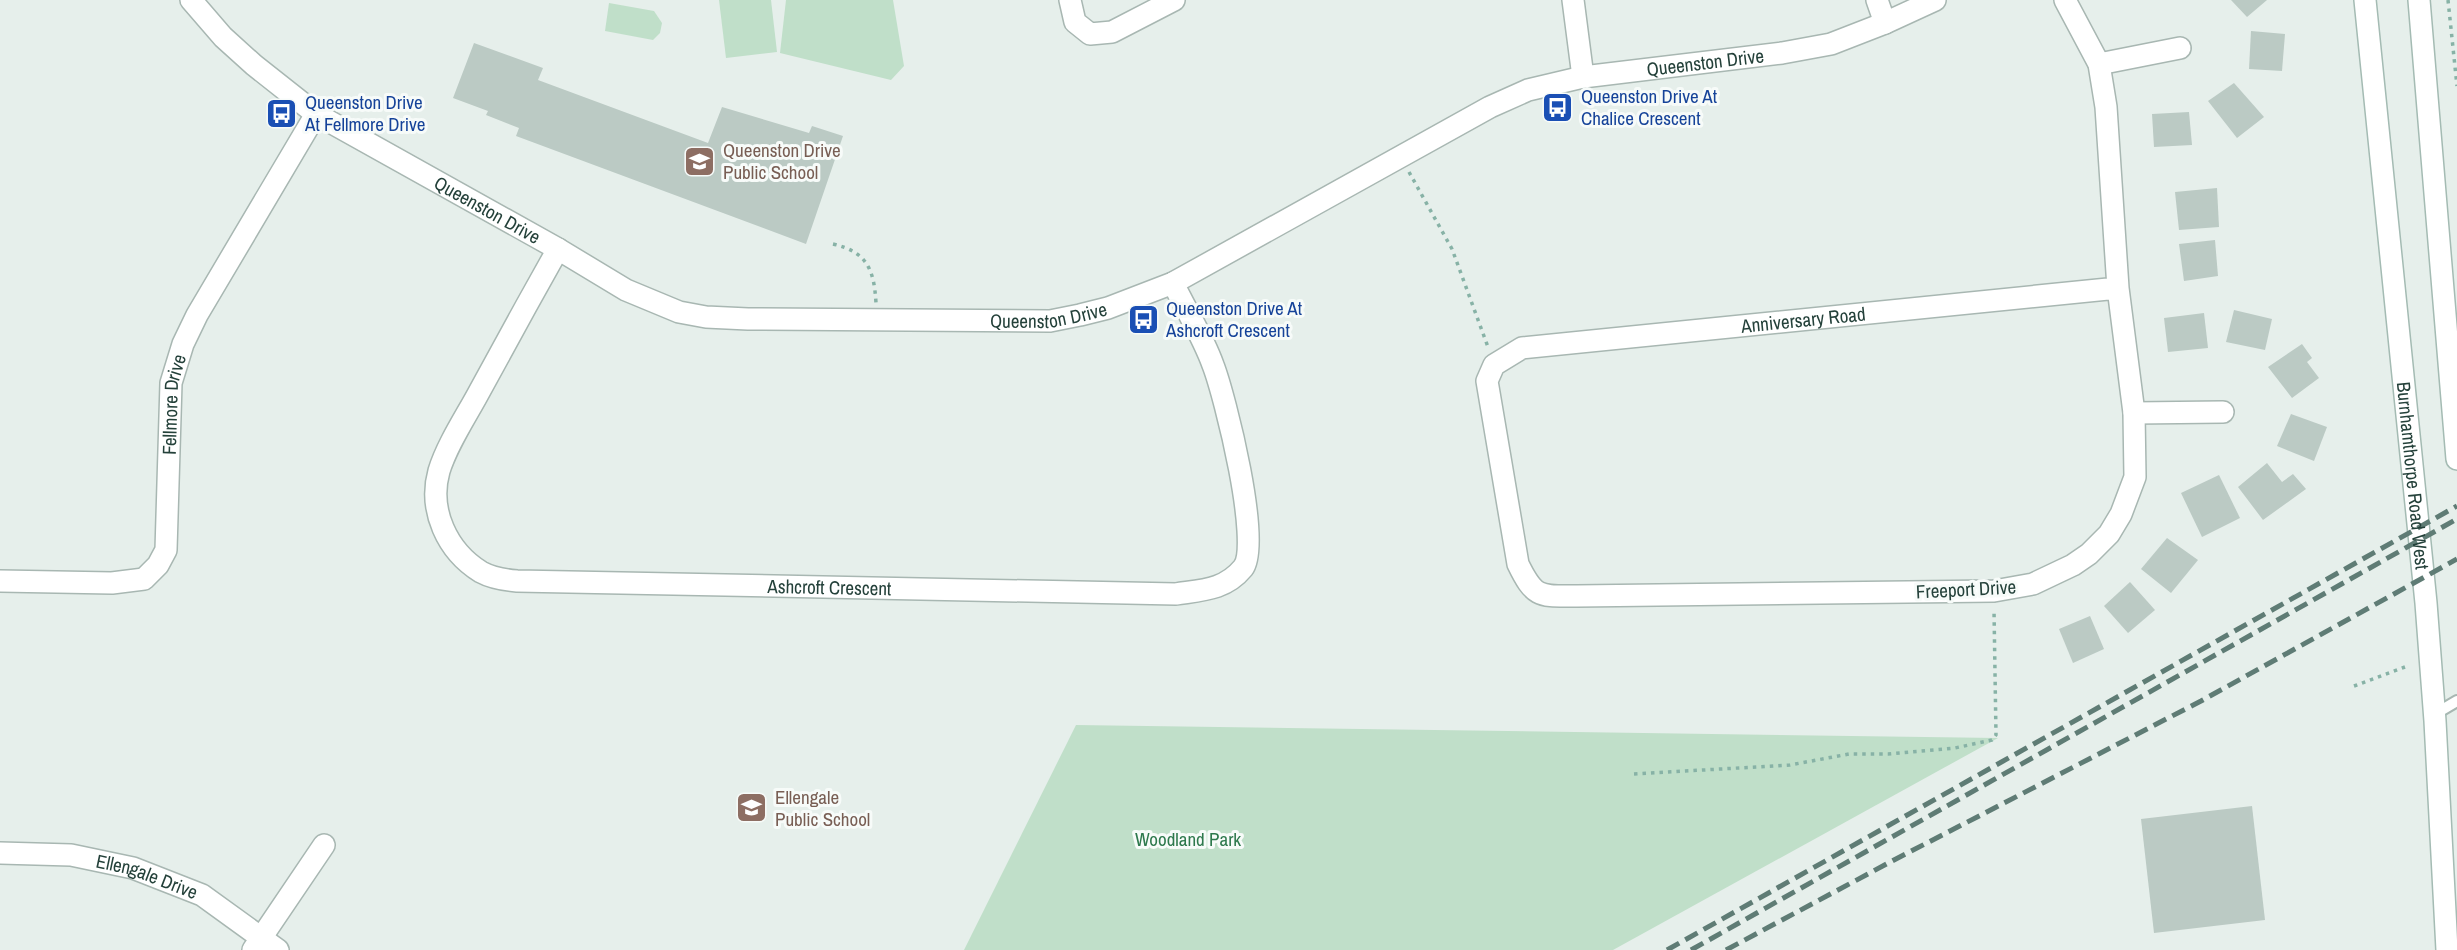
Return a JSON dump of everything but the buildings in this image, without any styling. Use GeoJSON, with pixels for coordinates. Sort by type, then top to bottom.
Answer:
{"type":"FeatureCollection","features":[{"type":"Feature","properties":{"kind":"street","name":"Queenston Drive"},"geometry":{"type":"LineString","coordinates":[[191,0],[223,37],[316,114],[558,249],[615,284],[679,313],[748,319],[1051,321],[1108,307],[1173,283],[1490,107],[1528,90],[1583,77],[1782,53],[1831,44],[1935,0]]}},
{"type":"Feature","properties":{"kind":"street"},"geometry":{"type":"LineString","coordinates":[[1070,0],[1075,22],[1090,34],[1112,32],[1174,0]]}},
{"type":"Feature","properties":{"kind":"street"},"geometry":{"type":"LineString","coordinates":[[1573,0],[1583,77]]}},
{"type":"Feature","properties":{"kind":"street"},"geometry":{"type":"LineString","coordinates":[[1877,0],[1885,23]]}},
{"type":"Feature","properties":{"kind":"street","name":"Freeport Drive"},"geometry":{"type":"LineString","coordinates":[[1494,365],[1487,381],[1518,564],[1530,588],[1546,596],[1994,591],[2033,584],[2073,565],[2109,534],[2121,514],[2135,477],[2134,412],[2118,289],[2106,107],[2099,64],[2065,0]]}},
{"type":"Feature","properties":{"kind":"street","name":"Burnhamthorpe Road West"},"geometry":{"type":"LineString","coordinates":[[2365,0],[2426,603],[2435,714],[2447,950]]}},
{"type":"Feature","properties":{"kind":"street"},"geometry":{"type":"LineString","coordinates":[[2419,0],[2457,459]]}},
{"type":"Feature","properties":{"kind":"street"},"geometry":{"type":"LineString","coordinates":[[2099,64],[2180,48]]}},
{"type":"Feature","properties":{"kind":"street","name":"Fellmore Drive"},"geometry":{"type":"LineString","coordinates":[[0,581],[113,583],[144,579],[158,565],[166,550],[171,383],[183,344],[197,315],[316,114]]}},
{"type":"Feature","properties":{"kind":"street","name":"Ashcroft Crescent"},"geometry":{"type":"LineString","coordinates":[[558,249],[459,429],[439,472],[436,509],[451,545],[482,573],[500,579],[531,582],[1176,594],[1217,589],[1245,565],[1250,542],[1248,516],[1213,364],[1173,283]]}},
{"type":"Feature","properties":{"kind":"street","name":"Anniversary Road"},"geometry":{"type":"LineString","coordinates":[[1494,365],[1522,348],[2118,289]]}},
{"type":"Feature","properties":{"kind":"street"},"geometry":{"type":"LineString","coordinates":[[2134,412],[2223,412]]}},
{"type":"Feature","properties":{"kind":"street"},"geometry":{"type":"LineString","coordinates":[[264,946],[324,845]]}},
{"type":"Feature","properties":{"kind":"street","name":"Ellengale Drive"},"geometry":{"type":"LineString","coordinates":[[0,853],[71,855],[133,868],[202,895],[264,946]]}},
{"type":"Feature","properties":{"kind":"lane"},"geometry":{"type":"LineString","coordinates":[[2435,714],[2457,701]]}},
{"type":"Feature","properties":{"kind":"path"},"geometry":{"type":"LineString","coordinates":[[2448,0],[2457,86]]}},
{"type":"Feature","properties":{"kind":"path"},"geometry":{"type":"LineString","coordinates":[[1400,157],[1452,249],[1494,365]]}},
{"type":"Feature","properties":{"kind":"path"},"geometry":{"type":"LineString","coordinates":[[833,244],[850,248],[867,264],[875,286],[877,319]]}},
{"type":"Feature","properties":{"kind":"path"},"geometry":{"type":"LineString","coordinates":[[1634,774],[1790,765],[1849,754],[1888,754],[1955,748],[1992,740],[1996,735],[1994,591]]}},
{"type":"Feature","properties":{"kind":"path"},"geometry":{"type":"LineString","coordinates":[[2354,686],[2405,667]]}},
{"type":"Feature","properties":{"kind":"green space"},"geometry":{"type":"Polygon","coordinates":[[[719,0],[771,0],[777,52],[726,58],[719,0]]]}},
{"type":"Feature","properties":{"kind":"green space"},"geometry":{"type":"Polygon","coordinates":[[[786,0],[893,0],[904,66],[891,80],[780,53],[786,0]]]}},
{"type":"Feature","properties":{"kind":"green space"},"geometry":{"type":"Polygon","coordinates":[[[609,3],[654,11],[662,23],[660,33],[653,40],[605,31],[609,3]]]}},
{"type":"Feature","properties":{"kind":"green space","name":"Woodland Park"},"geometry":{"type":"Polygon","coordinates":[[[1076,725],[1998,738],[1613,950],[964,950],[1076,725]]]}},
{"type":"Feature","properties":{"kind":"railway"},"geometry":{"type":"LineString","coordinates":[[1667,950],[2457,506]]}},
{"type":"Feature","properties":{"kind":"railway"},"geometry":{"type":"LineString","coordinates":[[1691,950],[2457,519]]}},
{"type":"Feature","properties":{"kind":"railway"},"geometry":{"type":"LineString","coordinates":[[1726,950],[2201,701],[2457,559]]}},
{"type":"Feature","properties":{"kind":"place","name":"Queenston Drive At Chalice Crescent"},"geometry":{"type":"Point","coordinates":[1558,107]}},
{"type":"Feature","properties":{"kind":"place","name":"Queenston Drive At Fellmore Drive"},"geometry":{"type":"Point","coordinates":[282,113]}},
{"type":"Feature","properties":{"kind":"place","name":"Queenston Drive Public School"},"geometry":{"type":"Point","coordinates":[700,161]}},
{"type":"Feature","properties":{"kind":"place","name":"Queenston Drive At Ashcroft Crescent"},"geometry":{"type":"Point","coordinates":[1143,319]}},
{"type":"Feature","properties":{"kind":"place","name":"Ellengale Public School"},"geometry":{"type":"Point","coordinates":[752,808]}}]}
